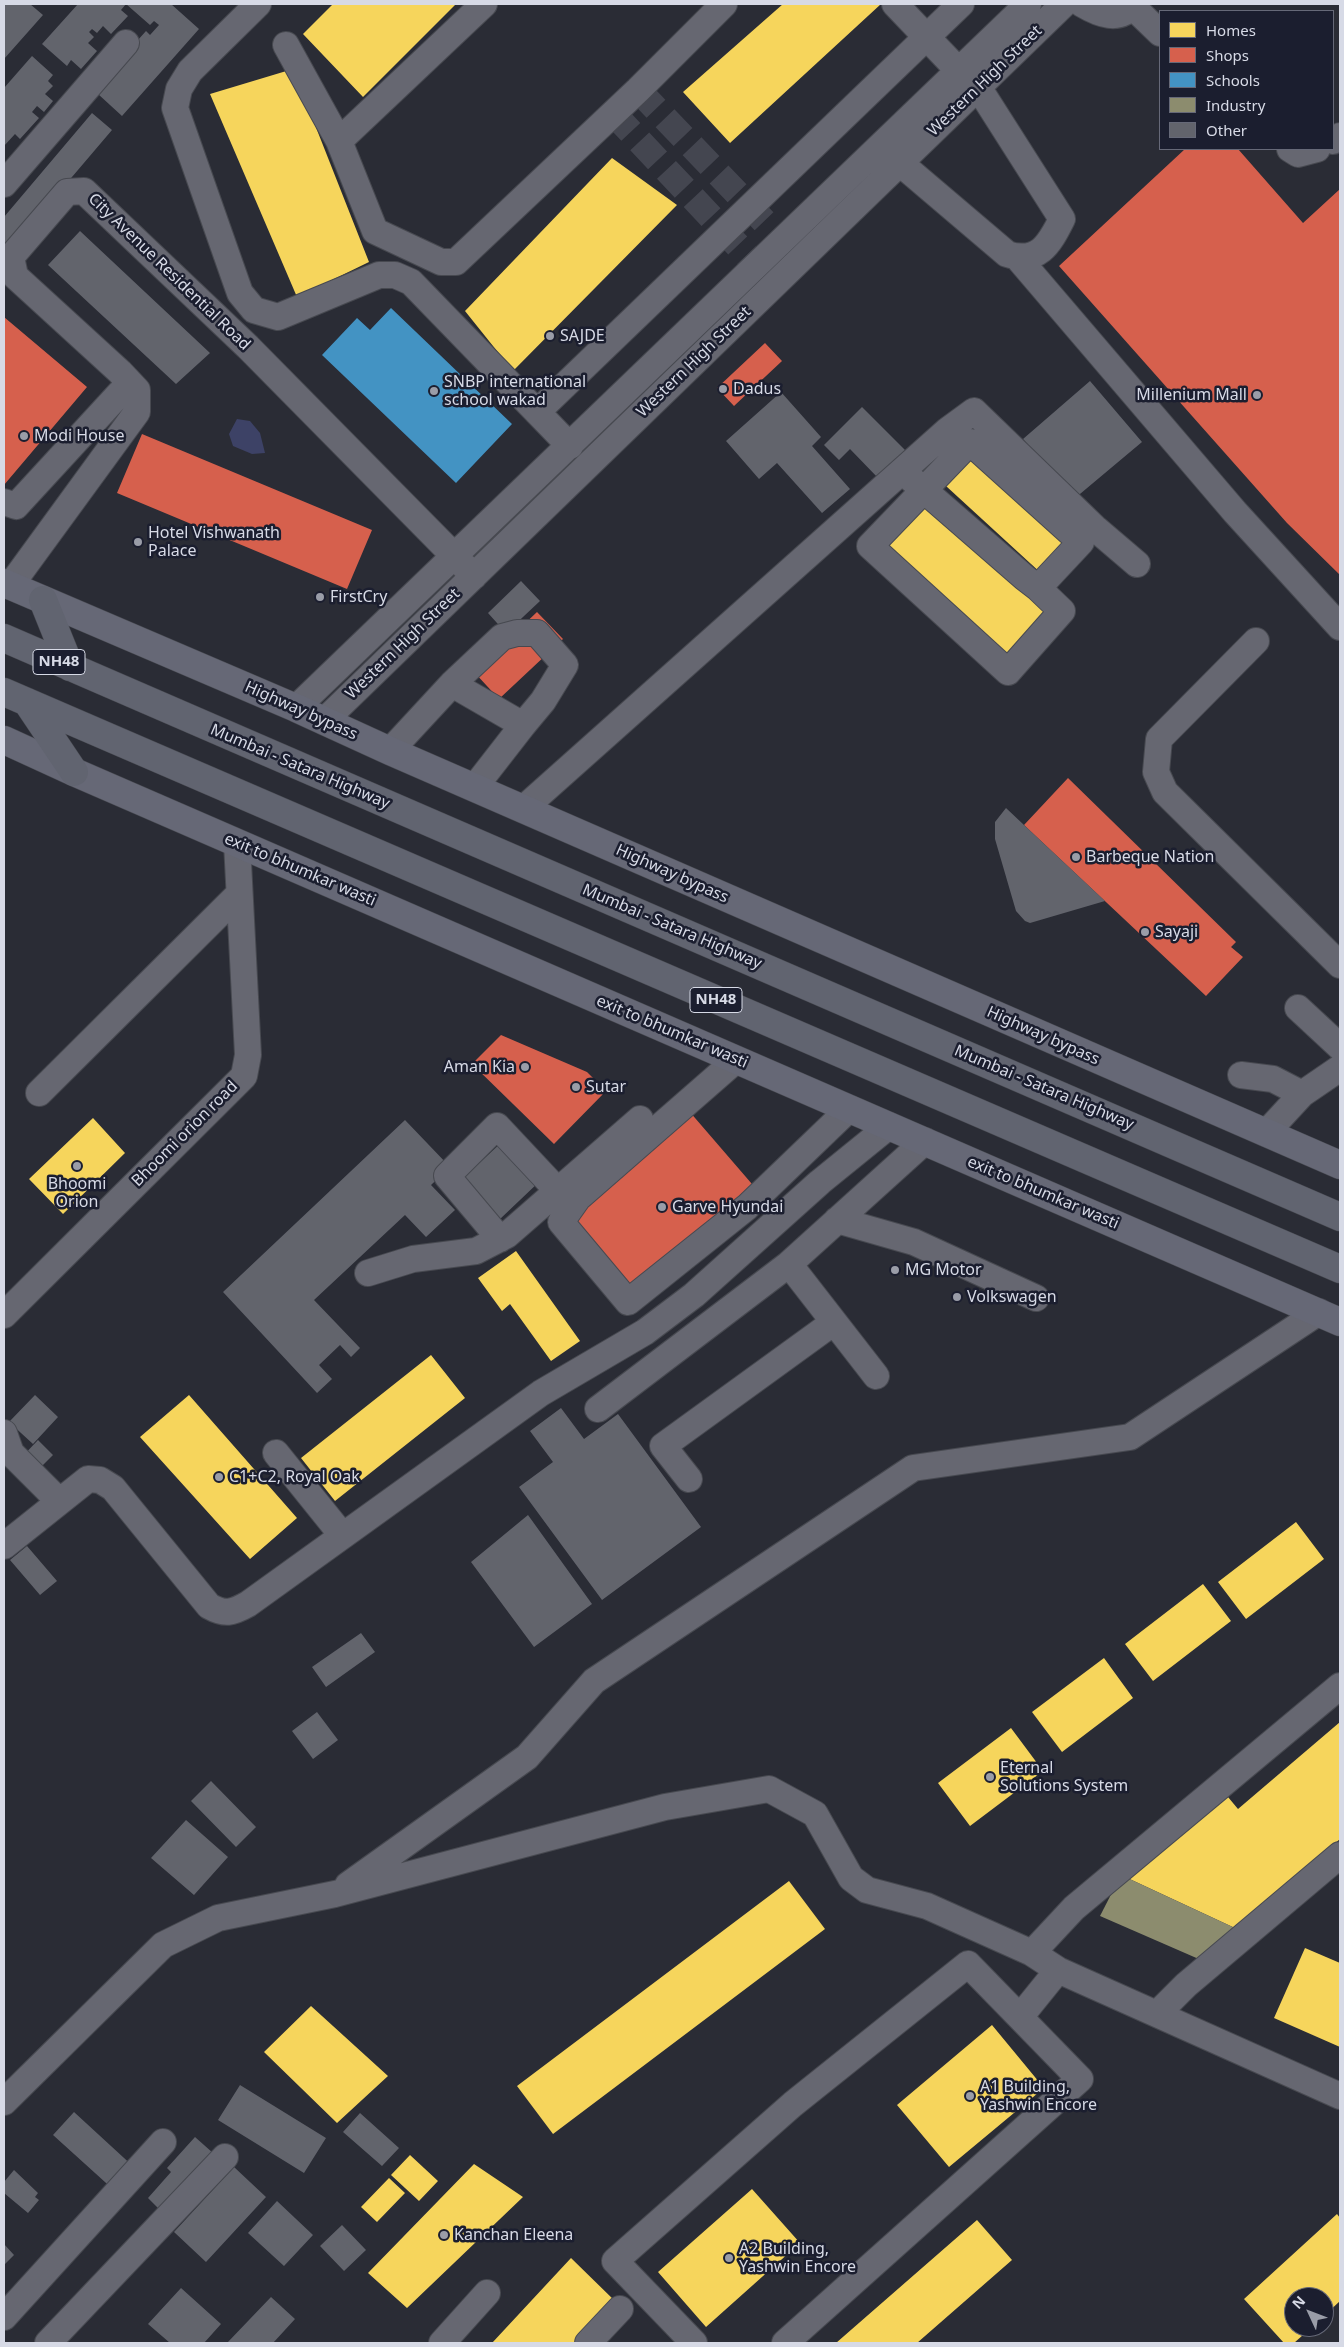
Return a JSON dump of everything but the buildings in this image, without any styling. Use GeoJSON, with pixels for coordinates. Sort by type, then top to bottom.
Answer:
{"type":"FeatureCollection","features":[{"type":"Feature","properties":{"kind":"highway"},"geometry":{"type":"LineString","coordinates":[[43,600],[70,667]]}},
{"type":"Feature","properties":{"kind":"highway","name":"Mumbai - Satara Highway"},"geometry":{"type":"LineString","coordinates":[[4,638],[1340,1217]]}},
{"type":"Feature","properties":{"kind":"highway"},"geometry":{"type":"LineString","coordinates":[[15,697],[74,772]]}},
{"type":"Feature","properties":{"kind":"highway","name":"NH48"},"geometry":{"type":"LineString","coordinates":[[15,697],[1340,1269]]}},
{"type":"Feature","properties":{"kind":"main road","name":"Highway bypass"},"geometry":{"type":"LineString","coordinates":[[7,584],[296,708],[474,788],[1340,1165]]}},
{"type":"Feature","properties":{"kind":"main road","name":"exit to bhumkar wasti"},"geometry":{"type":"LineString","coordinates":[[4,740],[1330,1317]]}},
{"type":"Feature","properties":{"kind":"street"},"geometry":{"type":"LineString","coordinates":[[258,4],[190,71],[179,89],[175,108],[240,293],[254,310],[278,316],[380,275],[395,275],[411,282],[570,446]]}},
{"type":"Feature","properties":{"kind":"street"},"geometry":{"type":"LineString","coordinates":[[339,141],[484,4]]}},
{"type":"Feature","properties":{"kind":"street"},"geometry":{"type":"LineString","coordinates":[[286,46],[339,141],[375,231],[441,262],[456,262],[638,90],[724,4]]}},
{"type":"Feature","properties":{"kind":"street"},"geometry":{"type":"LineString","coordinates":[[895,4],[926,38],[968,79],[1062,219],[1050,242],[1033,256],[1018,258],[1007,254],[900,163]]}},
{"type":"Feature","properties":{"kind":"street"},"geometry":{"type":"LineString","coordinates":[[537,412],[961,4]]}},
{"type":"Feature","properties":{"kind":"street","name":"Western High Street"},"geometry":{"type":"LineString","coordinates":[[968,79],[1028,4]]}},
{"type":"Feature","properties":{"kind":"street","name":"Western High Street"},"geometry":{"type":"LineString","coordinates":[[324,721],[474,576],[777,264],[968,79],[1064,4]]}},
{"type":"Feature","properties":{"kind":"street"},"geometry":{"type":"LineString","coordinates":[[1082,4],[1098,13],[1116,15],[1128,11],[1133,5],[1159,32]]}},
{"type":"Feature","properties":{"kind":"street"},"geometry":{"type":"LineString","coordinates":[[4,184],[126,43]]}},
{"type":"Feature","properties":{"kind":"street","name":"Western High Street"},"geometry":{"type":"LineString","coordinates":[[296,708],[570,446],[777,264],[900,163],[934,112]]}},
{"type":"Feature","properties":{"kind":"street"},"geometry":{"type":"LineString","coordinates":[[1292,150],[1298,154],[1313,150]]}},
{"type":"Feature","properties":{"kind":"street","name":"City Avenue Residential Road"},"geometry":{"type":"LineString","coordinates":[[7,584],[137,412],[137,390],[16,276],[11,257],[67,192],[84,191],[248,347],[454,557]]}},
{"type":"Feature","properties":{"kind":"street"},"geometry":{"type":"LineString","coordinates":[[1018,258],[1235,512],[1340,626]]}},
{"type":"Feature","properties":{"kind":"street"},"geometry":{"type":"LineString","coordinates":[[4,502],[16,506],[120,393]]}},
{"type":"Feature","properties":{"kind":"street"},"geometry":{"type":"LineString","coordinates":[[523,809],[902,471],[974,410],[1096,529],[1137,564]]}},
{"type":"Feature","properties":{"kind":"street"},"geometry":{"type":"LineString","coordinates":[[902,471],[923,489],[1038,588],[1062,611],[1008,672],[870,546],[923,489],[970,442],[1081,542],[1038,588]]}},
{"type":"Feature","properties":{"kind":"street"},"geometry":{"type":"LineString","coordinates":[[454,557],[474,576]]}},
{"type":"Feature","properties":{"kind":"street"},"geometry":{"type":"LineString","coordinates":[[390,751],[452,684],[502,638],[517,633],[537,633],[565,666],[543,701],[474,788]]}},
{"type":"Feature","properties":{"kind":"street"},"geometry":{"type":"LineString","coordinates":[[1256,641],[1159,739],[1156,772],[1166,792],[1340,965]]}},
{"type":"Feature","properties":{"kind":"street"},"geometry":{"type":"LineString","coordinates":[[452,684],[523,725]]}},
{"type":"Feature","properties":{"kind":"street","name":"Bhoomi orion road"},"geometry":{"type":"LineString","coordinates":[[4,1315],[244,1076],[248,1054],[237,843]]}},
{"type":"Feature","properties":{"kind":"street"},"geometry":{"type":"LineString","coordinates":[[39,1093],[239,894]]}},
{"type":"Feature","properties":{"kind":"street"},"geometry":{"type":"LineString","coordinates":[[1298,1008],[1340,1047]]}},
{"type":"Feature","properties":{"kind":"street"},"geometry":{"type":"LineString","coordinates":[[728,1056],[578,1198],[561,1222],[628,1302],[747,1207],[850,1109]]}},
{"type":"Feature","properties":{"kind":"street"},"geometry":{"type":"LineString","coordinates":[[368,1273],[413,1259],[476,1251],[500,1239],[728,1056]]}},
{"type":"Feature","properties":{"kind":"street"},"geometry":{"type":"LineString","coordinates":[[1266,1133],[1302,1094],[1340,1068]]}},
{"type":"Feature","properties":{"kind":"street"},"geometry":{"type":"LineString","coordinates":[[1241,1075],[1273,1079],[1302,1094]]}},
{"type":"Feature","properties":{"kind":"street"},"geometry":{"type":"LineString","coordinates":[[500,1239],[447,1176],[497,1126],[558,1191]]}},
{"type":"Feature","properties":{"kind":"street"},"geometry":{"type":"LineString","coordinates":[[4,1546],[88,1479],[100,1480],[112,1488],[209,1606],[222,1613],[233,1612],[248,1604],[541,1393],[645,1332],[694,1295],[820,1182],[889,1126]]}},
{"type":"Feature","properties":{"kind":"street"},"geometry":{"type":"LineString","coordinates":[[598,1409],[789,1264],[925,1141]]}},
{"type":"Feature","properties":{"kind":"street"},"geometry":{"type":"LineString","coordinates":[[837,1220],[914,1242],[1036,1298]]}},
{"type":"Feature","properties":{"kind":"street"},"geometry":{"type":"LineString","coordinates":[[789,1264],[876,1376]]}},
{"type":"Feature","properties":{"kind":"street"},"geometry":{"type":"LineString","coordinates":[[335,1894],[527,1757],[594,1681],[913,1468],[1130,1437],[1330,1317]]}},
{"type":"Feature","properties":{"kind":"street"},"geometry":{"type":"LineString","coordinates":[[689,1479],[663,1446],[834,1322]]}},
{"type":"Feature","properties":{"kind":"street"},"geometry":{"type":"LineString","coordinates":[[4,1433],[11,1453],[59,1501]]}},
{"type":"Feature","properties":{"kind":"street"},"geometry":{"type":"LineString","coordinates":[[276,1453],[342,1535]]}},
{"type":"Feature","properties":{"kind":"street"},"geometry":{"type":"LineString","coordinates":[[1032,1954],[1074,1908],[1340,1686]]}},
{"type":"Feature","properties":{"kind":"street"},"geometry":{"type":"LineString","coordinates":[[4,2102],[163,1945],[218,1918],[335,1894],[665,1807],[769,1789],[814,1814],[850,1878],[867,1890],[927,1906],[1032,1954],[1058,1970],[1340,2096]]}},
{"type":"Feature","properties":{"kind":"street"},"geometry":{"type":"LineString","coordinates":[[1157,2014],[1186,1985],[1340,1855]]}},
{"type":"Feature","properties":{"kind":"street"},"geometry":{"type":"LineString","coordinates":[[694,2343],[615,2261],[793,2104],[968,1964],[1080,2079],[785,2343]]}},
{"type":"Feature","properties":{"kind":"street"},"geometry":{"type":"LineString","coordinates":[[1020,2017],[1058,1970]]}},
{"type":"Feature","properties":{"kind":"street"},"geometry":{"type":"LineString","coordinates":[[4,2318],[163,2142]]}},
{"type":"Feature","properties":{"kind":"street"},"geometry":{"type":"LineString","coordinates":[[48,2343],[225,2157]]}},
{"type":"Feature","properties":{"kind":"street"},"geometry":{"type":"LineString","coordinates":[[442,2343],[487,2293]]}},
{"type":"Feature","properties":{"kind":"street"},"geometry":{"type":"LineString","coordinates":[[588,2343],[620,2309]]}},
{"type":"Feature","properties":{"kind":"shaded area"},"geometry":{"type":"Polygon","coordinates":[[[237,419],[250,421],[260,433],[265,453],[252,454],[233,446],[229,434],[237,419]]]}},
{"type":"Feature","properties":{"kind":"tunnel"},"geometry":{"type":"LineString","coordinates":[[638,90],[783,241]]}},
{"type":"Feature","properties":{"kind":"tunnel"},"geometry":{"type":"LineString","coordinates":[[613,113],[757,266]]}},
{"type":"Feature","properties":{"kind":"place","name":"SAJDE"},"geometry":{"type":"Point","coordinates":[550,336]}},
{"type":"Feature","properties":{"kind":"place","name":"Dadus"},"geometry":{"type":"Point","coordinates":[723,389]}},
{"type":"Feature","properties":{"kind":"place","name":"SNBP international school wakad"},"geometry":{"type":"Point","coordinates":[434,391]}},
{"type":"Feature","properties":{"kind":"place","name":"Millenium Mall"},"geometry":{"type":"Point","coordinates":[1257,395]}},
{"type":"Feature","properties":{"kind":"place","name":"Modi House"},"geometry":{"type":"Point","coordinates":[24,436]}},
{"type":"Feature","properties":{"kind":"place","name":"Hotel Vishwanath Palace"},"geometry":{"type":"Point","coordinates":[138,542]}},
{"type":"Feature","properties":{"kind":"place","name":"FirstCry"},"geometry":{"type":"Point","coordinates":[320,597]}},
{"type":"Feature","properties":{"kind":"place","name":"Barbeque Nation"},"geometry":{"type":"Point","coordinates":[1076,857]}},
{"type":"Feature","properties":{"kind":"place","name":"Sayaji"},"geometry":{"type":"Point","coordinates":[1145,932]}},
{"type":"Feature","properties":{"kind":"place","name":"Aman Kia"},"geometry":{"type":"Point","coordinates":[525,1067]}},
{"type":"Feature","properties":{"kind":"place","name":"Sutar"},"geometry":{"type":"Point","coordinates":[576,1087]}},
{"type":"Feature","properties":{"kind":"place","name":"Bhoomi Orion"},"geometry":{"type":"Point","coordinates":[77,1166]}},
{"type":"Feature","properties":{"kind":"place","name":"Garve Hyundai"},"geometry":{"type":"Point","coordinates":[662,1207]}},
{"type":"Feature","properties":{"kind":"place","name":"MG Motor"},"geometry":{"type":"Point","coordinates":[895,1270]}},
{"type":"Feature","properties":{"kind":"place","name":"Volkswagen"},"geometry":{"type":"Point","coordinates":[957,1297]}},
{"type":"Feature","properties":{"kind":"place","name":"C1+C2, Royal Oak"},"geometry":{"type":"Point","coordinates":[219,1477]}},
{"type":"Feature","properties":{"kind":"place","name":"Eternal Solutions System"},"geometry":{"type":"Point","coordinates":[990,1777]}},
{"type":"Feature","properties":{"kind":"place","name":"A1 Building, Yashwin Encore"},"geometry":{"type":"Point","coordinates":[970,2096]}},
{"type":"Feature","properties":{"kind":"place","name":"Kanchan Eleena"},"geometry":{"type":"Point","coordinates":[444,2235]}},
{"type":"Feature","properties":{"kind":"place","name":"A2 Building, Yashwin Encore"},"geometry":{"type":"Point","coordinates":[729,2258]}}]}
